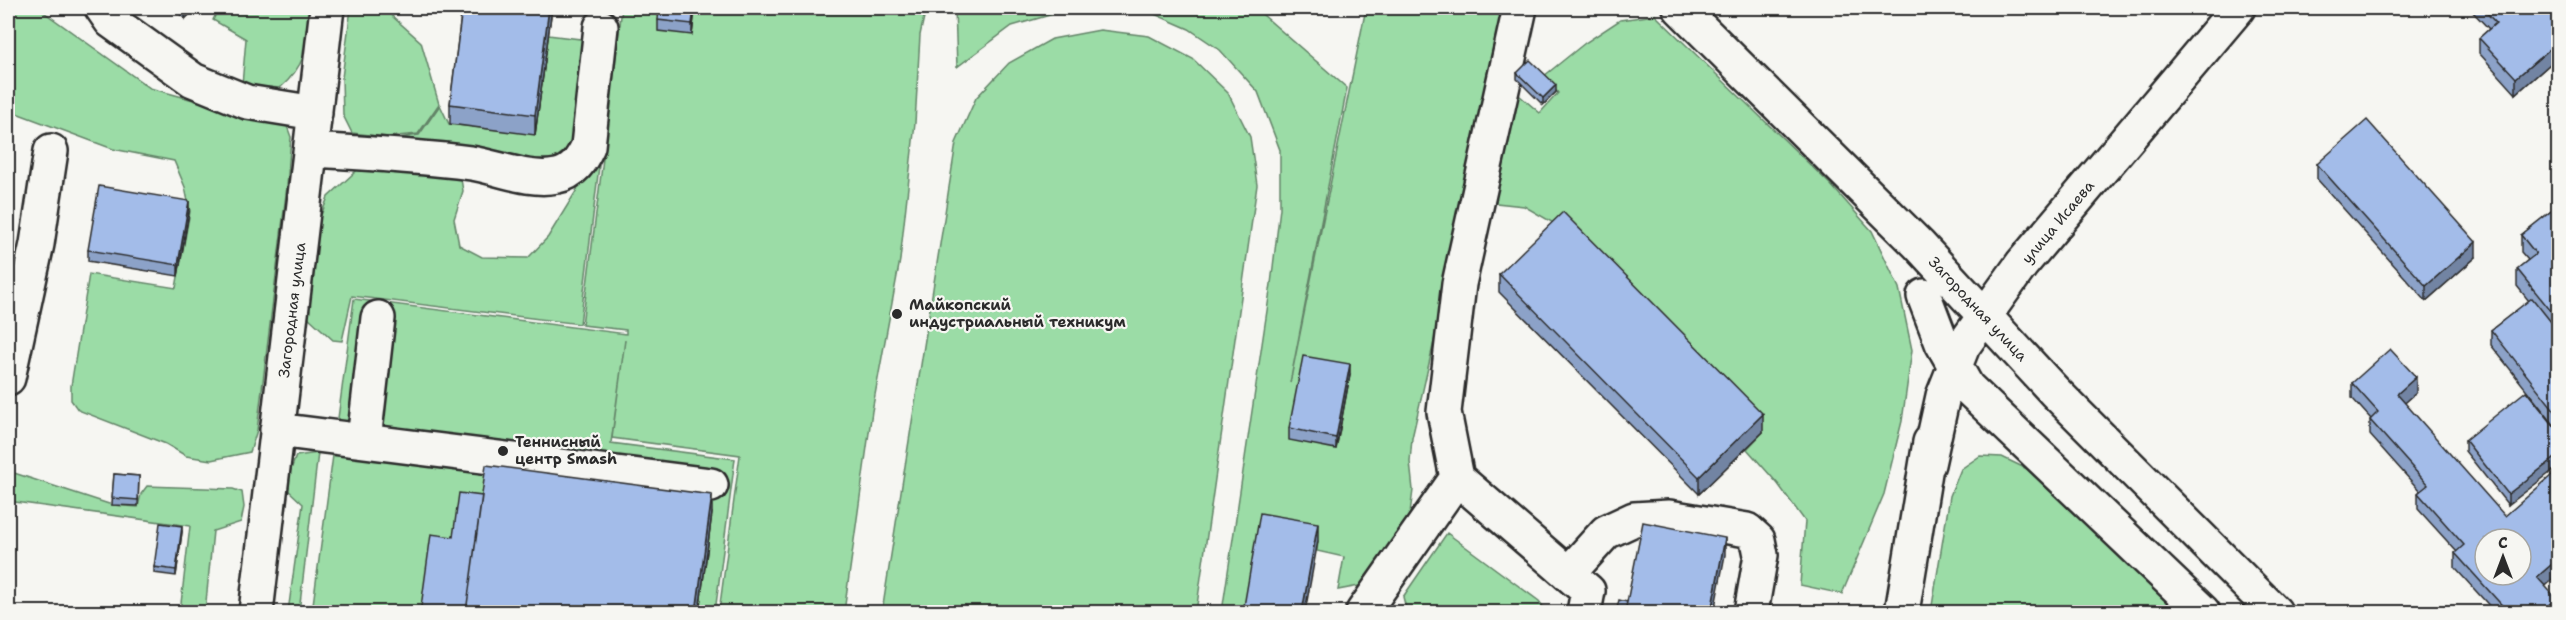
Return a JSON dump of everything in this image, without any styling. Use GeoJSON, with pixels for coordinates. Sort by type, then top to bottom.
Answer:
{"type":"FeatureCollection","features":[{"type":"Feature","properties":{"kind":"street"},"geometry":{"type":"LineString","coordinates":[[102,8],[111,21],[193,80],[247,102],[315,113]]}},
{"type":"Feature","properties":{"kind":"street","name":"Загородная улица"},"geometry":{"type":"LineString","coordinates":[[256,612],[327,8]]}},
{"type":"Feature","properties":{"kind":"street"},"geometry":{"type":"LineString","coordinates":[[1520,8],[1459,284],[1444,412],[1457,478],[1587,591],[1584,612]]}},
{"type":"Feature","properties":{"kind":"street","name":"Загородная улица"},"geometry":{"type":"LineString","coordinates":[[1680,8],[1902,229],[2055,392],[2275,612]]}},
{"type":"Feature","properties":{"kind":"street","name":"улица Исаева"},"geometry":{"type":"LineString","coordinates":[[1928,464],[1942,396],[1963,346],[2022,264],[2238,8]]}},
{"type":"Feature","properties":{"kind":"street"},"geometry":{"type":"LineString","coordinates":[[311,150],[472,163],[541,177],[558,176],[571,171],[581,160],[588,146],[601,27]]}},
{"type":"Feature","properties":{"kind":"street"},"geometry":{"type":"LineString","coordinates":[[8,378],[37,244],[51,151]]}},
{"type":"Feature","properties":{"kind":"street"},"geometry":{"type":"LineString","coordinates":[[1902,229],[1942,343],[1967,387],[2203,612]]}},
{"type":"Feature","properties":{"kind":"street"},"geometry":{"type":"LineString","coordinates":[[1902,612],[1928,464],[1935,401],[1935,346],[1924,296]]}},
{"type":"Feature","properties":{"kind":"street"},"geometry":{"type":"LineString","coordinates":[[364,440],[378,318]]}},
{"type":"Feature","properties":{"kind":"street"},"geometry":{"type":"LineString","coordinates":[[277,430],[711,485]]}},
{"type":"Feature","properties":{"kind":"street"},"geometry":{"type":"LineString","coordinates":[[1364,612],[1457,478]]}},
{"type":"Feature","properties":{"kind":"street"},"geometry":{"type":"LineString","coordinates":[[1568,574],[1606,532],[1634,519],[1670,517],[1747,530],[1758,540],[1761,555],[1751,612]]}},
{"type":"Feature","properties":{"kind":"green space"},"geometry":{"type":"Polygon","coordinates":[[[8,8],[38,8],[150,88],[287,126],[291,137],[287,186],[257,430],[250,452],[211,460],[186,456],[166,444],[78,410],[71,400],[71,386],[89,274],[176,288],[190,211],[185,187],[174,161],[113,149],[8,110],[8,8]]]}},
{"type":"Feature","properties":{"kind":"green space"},"geometry":{"type":"Polygon","coordinates":[[[219,8],[312,8],[305,52],[296,70],[280,88],[242,85],[246,39],[213,20],[219,8]]]}},
{"type":"Feature","properties":{"kind":"green space"},"geometry":{"type":"Polygon","coordinates":[[[351,8],[383,8],[421,42],[439,104],[418,134],[387,137],[352,133],[343,115],[342,78],[351,8]]]}},
{"type":"Feature","properties":{"kind":"green space"},"geometry":{"type":"Polygon","coordinates":[[[622,8],[660,8],[692,34],[695,8],[926,8],[920,35],[915,123],[900,260],[872,411],[844,612],[719,612],[740,455],[612,438],[625,340],[611,443],[735,459],[715,612],[312,612],[354,299],[626,334],[626,330],[582,325],[622,8]]]}},
{"type":"Feature","properties":{"kind":"green space"},"geometry":{"type":"Polygon","coordinates":[[[955,8],[1089,8],[1060,12],[1012,26],[957,67],[955,8]]]}},
{"type":"Feature","properties":{"kind":"green space"},"geometry":{"type":"Polygon","coordinates":[[[1124,8],[1255,8],[1347,88],[1290,383],[1366,8],[1510,8],[1412,438],[1410,462],[1413,490],[1410,513],[1383,565],[1359,586],[1338,590],[1344,557],[1317,551],[1318,541],[1260,530],[1246,612],[1222,612],[1271,284],[1280,208],[1280,150],[1258,92],[1220,50],[1189,29],[1150,12],[1124,8]]]}},
{"type":"Feature","properties":{"kind":"green space"},"geometry":{"type":"Polygon","coordinates":[[[1655,15],[1831,185],[1872,231],[1899,288],[1912,350],[1902,421],[1884,494],[1842,594],[1800,585],[1805,521],[1778,484],[1747,449],[1763,432],[1564,229],[1524,206],[1487,202],[1513,90],[1540,113],[1558,93],[1544,76],[1585,43],[1620,20],[1655,15]]]}},
{"type":"Feature","properties":{"kind":"green space"},"geometry":{"type":"Polygon","coordinates":[[[1100,30],[1149,36],[1193,59],[1228,93],[1250,137],[1257,185],[1196,612],[882,612],[956,143],[976,98],[1009,63],[1052,39],[1100,30]]]}},
{"type":"Feature","properties":{"kind":"green space"},"geometry":{"type":"Polygon","coordinates":[[[548,35],[588,40],[578,130],[568,149],[553,159],[526,159],[391,139],[419,135],[440,105],[449,124],[535,134],[548,35]]]}},
{"type":"Feature","properties":{"kind":"green space"},"geometry":{"type":"Polygon","coordinates":[[[368,160],[446,170],[461,179],[463,191],[454,219],[459,245],[482,257],[528,258],[548,237],[586,175],[599,166],[580,324],[352,296],[342,341],[333,340],[308,317],[318,223],[328,197],[368,160]]]}},
{"type":"Feature","properties":{"kind":"green space"},"geometry":{"type":"Polygon","coordinates":[[[318,453],[299,612],[288,612],[303,504],[288,490],[290,472],[296,456],[318,453]]]}},
{"type":"Feature","properties":{"kind":"green space"},"geometry":{"type":"Polygon","coordinates":[[[1980,456],[2002,457],[2027,469],[2179,612],[1931,612],[1950,496],[1961,469],[1980,456]]]}},
{"type":"Feature","properties":{"kind":"green space"},"geometry":{"type":"Polygon","coordinates":[[[8,471],[112,505],[138,507],[141,494],[147,486],[233,489],[242,492],[244,507],[241,522],[213,531],[205,612],[180,612],[190,526],[8,501],[8,471]]]}},
{"type":"Feature","properties":{"kind":"green space"},"geometry":{"type":"Polygon","coordinates":[[[1447,533],[1539,601],[1547,612],[1407,612],[1403,597],[1447,533]]]}},
{"type":"Feature","properties":{"kind":"building"},"geometry":{"type":"Polygon","coordinates":[[[462,8],[549,8],[535,115],[450,104],[462,8]]]}},
{"type":"Feature","properties":{"kind":"building"},"geometry":{"type":"Polygon","coordinates":[[[659,8],[694,8],[692,24],[658,20],[659,8]]]}},
{"type":"Feature","properties":{"kind":"building"},"geometry":{"type":"Polygon","coordinates":[[[2482,8],[2559,8],[2559,41],[2516,78],[2479,38],[2496,23],[2482,8]]]}},
{"type":"Feature","properties":{"kind":"building"},"geometry":{"type":"Polygon","coordinates":[[[1530,60],[1556,85],[1543,98],[1517,73],[1530,60]]]}},
{"type":"Feature","properties":{"kind":"building"},"geometry":{"type":"Polygon","coordinates":[[[2367,120],[2476,242],[2426,286],[2317,164],[2367,120]]]}},
{"type":"Feature","properties":{"kind":"building"},"geometry":{"type":"Polygon","coordinates":[[[99,186],[189,201],[178,265],[88,250],[99,186]]]}},
{"type":"Feature","properties":{"kind":"building"},"geometry":{"type":"Polygon","coordinates":[[[2559,205],[2559,321],[2517,269],[2536,254],[2521,235],[2559,205]]]}},
{"type":"Feature","properties":{"kind":"building"},"geometry":{"type":"Polygon","coordinates":[[[1563,212],[1763,414],[1699,477],[1499,274],[1563,212]]]}},
{"type":"Feature","properties":{"kind":"building"},"geometry":{"type":"Polygon","coordinates":[[[2532,298],[2559,332],[2559,416],[2491,330],[2532,298]]]}},
{"type":"Feature","properties":{"kind":"building"},"geometry":{"type":"Polygon","coordinates":[[[2390,349],[2416,377],[2397,394],[2505,516],[2559,469],[2559,558],[2537,577],[2556,598],[2541,612],[2508,612],[2486,587],[2533,587],[2533,527],[2473,527],[2473,573],[2455,553],[2464,545],[2418,493],[2428,485],[2370,420],[2378,412],[2352,383],[2390,349]]]}},
{"type":"Feature","properties":{"kind":"building"},"geometry":{"type":"Polygon","coordinates":[[[1303,356],[1350,364],[1336,438],[1289,428],[1303,356]]]}},
{"type":"Feature","properties":{"kind":"building"},"geometry":{"type":"Polygon","coordinates":[[[2526,391],[2559,432],[2559,455],[2508,494],[2465,440],[2526,391]]]}},
{"type":"Feature","properties":{"kind":"building"},"geometry":{"type":"Polygon","coordinates":[[[486,465],[712,495],[696,612],[466,612],[486,465]]]}},
{"type":"Feature","properties":{"kind":"building"},"geometry":{"type":"Polygon","coordinates":[[[114,474],[139,476],[138,500],[112,498],[114,474]]]}},
{"type":"Feature","properties":{"kind":"building"},"geometry":{"type":"Polygon","coordinates":[[[459,493],[482,496],[466,612],[443,612],[443,609],[421,607],[431,534],[453,537],[459,493]]]}},
{"type":"Feature","properties":{"kind":"building"},"geometry":{"type":"Polygon","coordinates":[[[1260,513],[1318,523],[1302,612],[1243,612],[1260,513]]]}},
{"type":"Feature","properties":{"kind":"building"},"geometry":{"type":"Polygon","coordinates":[[[1643,522],[1725,538],[1711,612],[1625,612],[1643,522]]]}},
{"type":"Feature","properties":{"kind":"building"},"geometry":{"type":"Polygon","coordinates":[[[160,523],[182,526],[176,570],[154,567],[160,523]]]}},
{"type":"Feature","properties":{"kind":"building"},"geometry":{"type":"Polygon","coordinates":[[[1619,600],[1627,602],[1625,612],[1616,612],[1619,600]]]}},
{"type":"Feature","properties":{"kind":"place","name":"Майкопский индустриальный техникум"},"geometry":{"type":"Point","coordinates":[897,314]}},
{"type":"Feature","properties":{"kind":"place","name":"Теннисный центр Smash"},"geometry":{"type":"Point","coordinates":[503,451]}}]}
